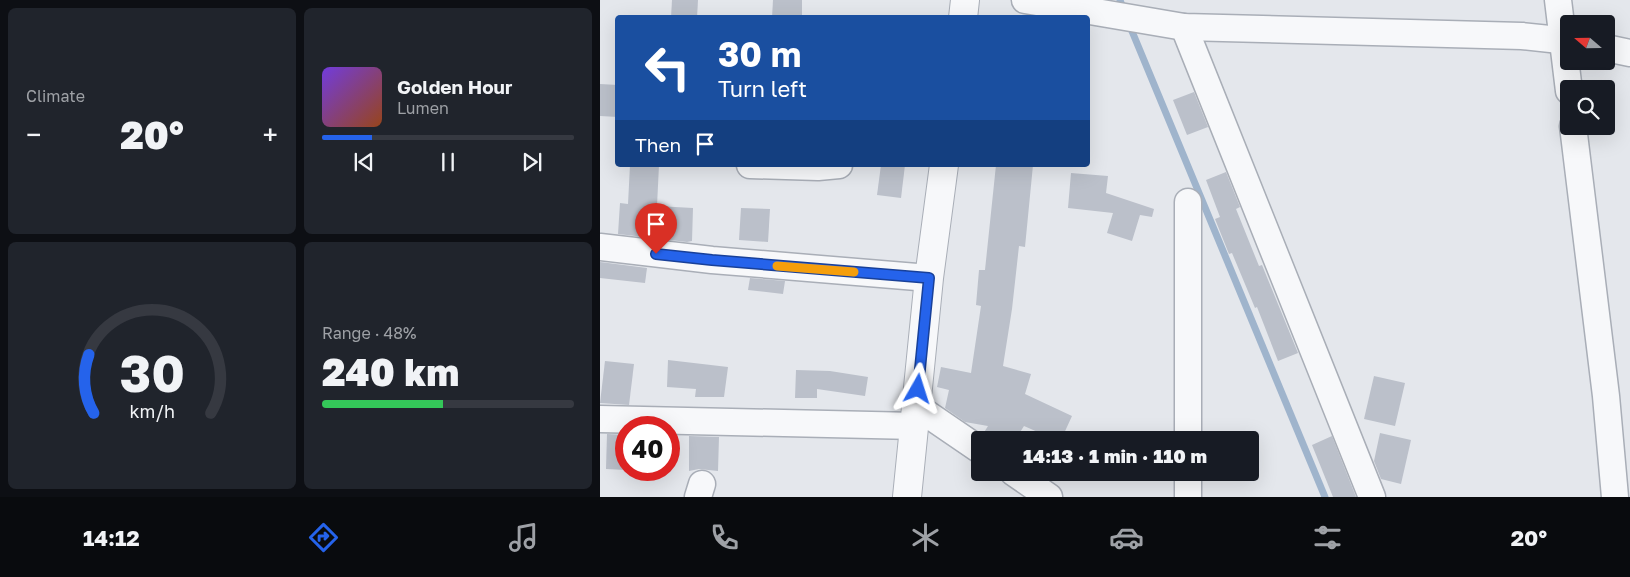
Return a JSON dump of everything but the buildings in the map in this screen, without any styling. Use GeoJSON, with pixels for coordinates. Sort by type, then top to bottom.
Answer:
{"type":"FeatureCollection","features":[{"type":"Feature","properties":{"kind":"street"},"geometry":{"type":"LineString","coordinates":[[963,15],[965,0]]}},
{"type":"Feature","properties":{"kind":"street"},"geometry":{"type":"LineString","coordinates":[[1025,0],[1184,27],[1522,36],[1560,39]]}},
{"type":"Feature","properties":{"kind":"street"},"geometry":{"type":"LineString","coordinates":[[1558,0],[1561,15]]}},
{"type":"Feature","properties":{"kind":"street"},"geometry":{"type":"LineString","coordinates":[[1184,27],[1372,497]]}},
{"type":"Feature","properties":{"kind":"street"},"geometry":{"type":"LineString","coordinates":[[1615,50],[1630,53]]}},
{"type":"Feature","properties":{"kind":"street"},"geometry":{"type":"LineString","coordinates":[[1574,135],[1606,396],[1615,497]]}},
{"type":"Feature","properties":{"kind":"street"},"geometry":{"type":"LineString","coordinates":[[907,497],[929,278],[944,167]]}},
{"type":"Feature","properties":{"kind":"street"},"geometry":{"type":"LineString","coordinates":[[1188,202],[1188,431]]}},
{"type":"Feature","properties":{"kind":"street"},"geometry":{"type":"LineString","coordinates":[[600,247],[712,260],[929,278]]}},
{"type":"Feature","properties":{"kind":"street"},"geometry":{"type":"LineString","coordinates":[[600,419],[916,417],[971,445]]}},
{"type":"Feature","properties":{"kind":"street"},"geometry":{"type":"LineString","coordinates":[[1026,481],[1049,497]]}},
{"type":"Feature","properties":{"kind":"street"},"geometry":{"type":"LineString","coordinates":[[1188,481],[1188,497]]}},
{"type":"Feature","properties":{"kind":"waterway"},"geometry":{"type":"LineString","coordinates":[[1120,0],[1124,11]]}},
{"type":"Feature","properties":{"kind":"waterway"},"geometry":{"type":"LineString","coordinates":[[1129,24],[1325,497]]}},
{"type":"Feature","properties":{"kind":"slow traffic"},"geometry":{"type":"LineString","coordinates":[[777,266],[854,272]]}},
{"type":"Feature","properties":{"kind":"route"},"geometry":{"type":"LineString","coordinates":[[656,254],[929,278],[918,389]]}}]}
